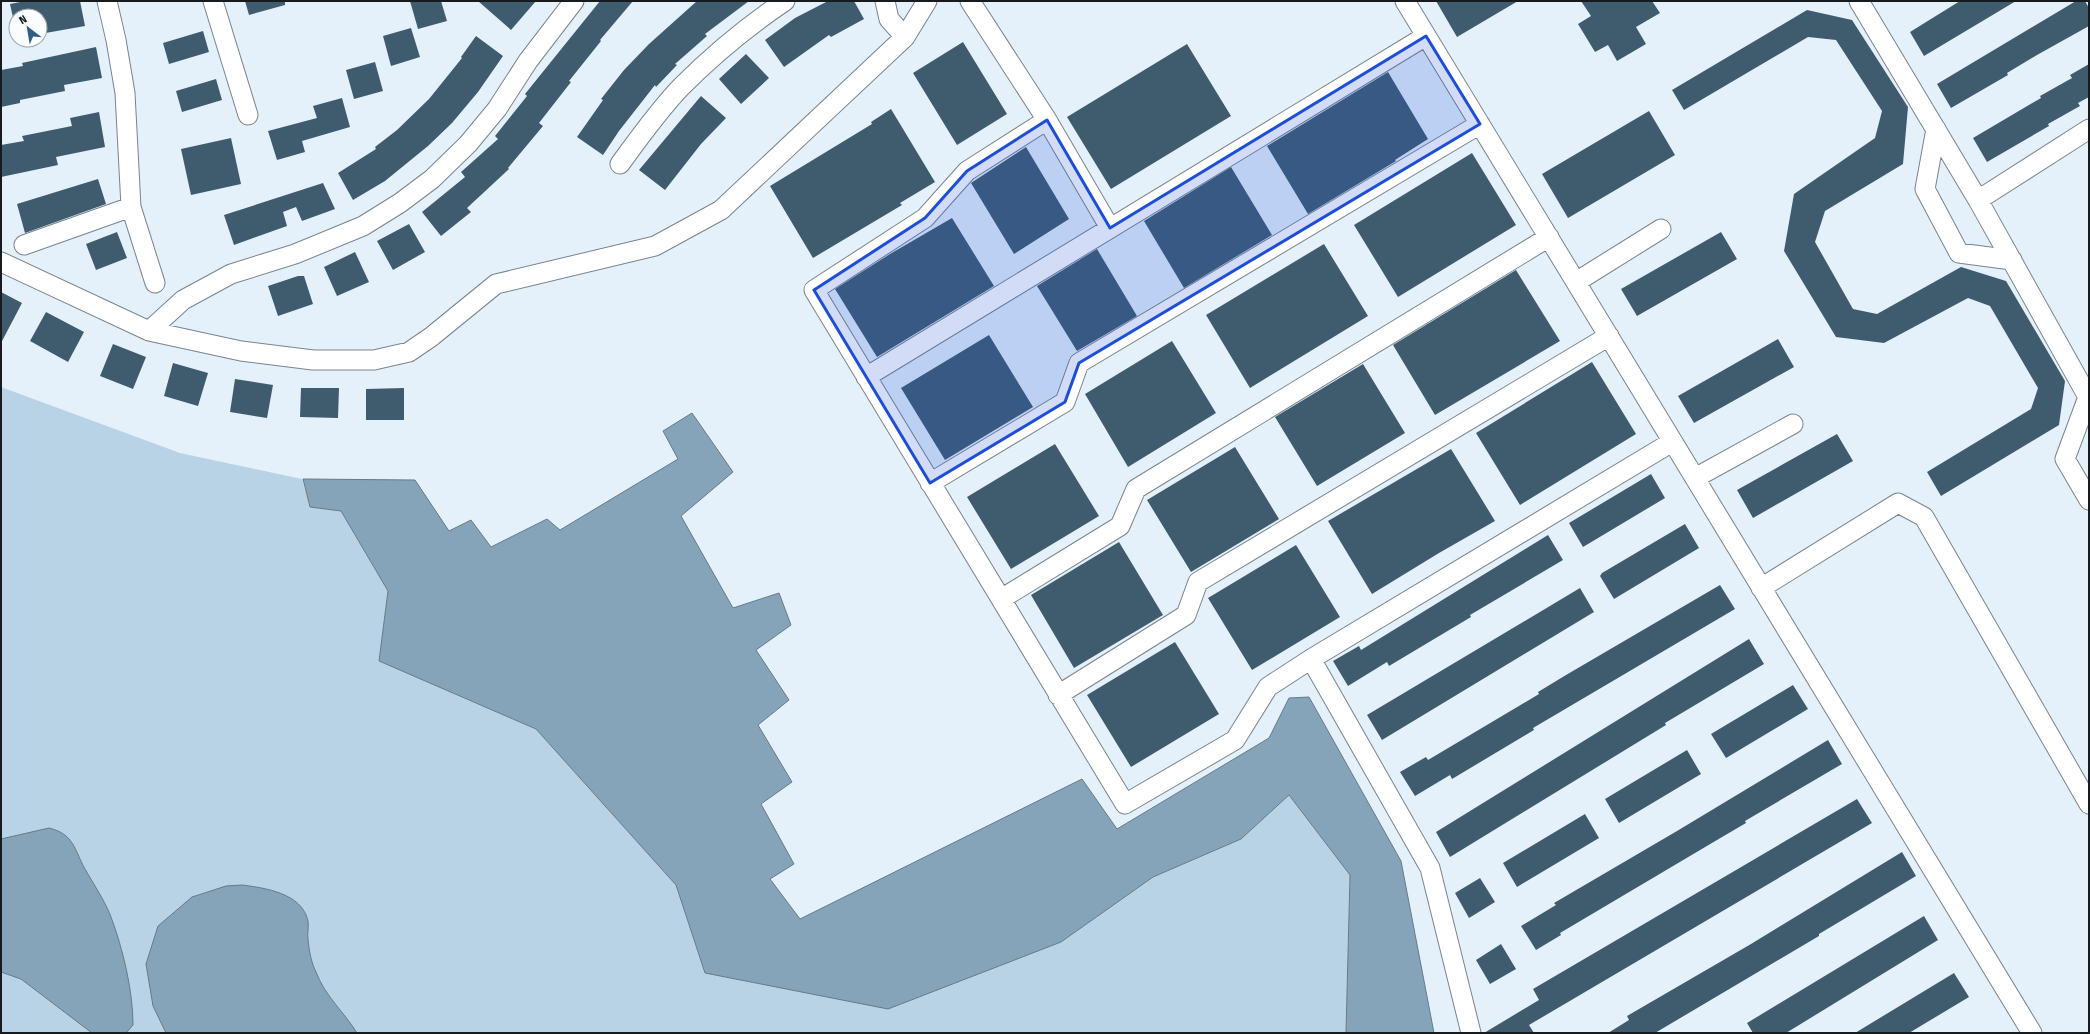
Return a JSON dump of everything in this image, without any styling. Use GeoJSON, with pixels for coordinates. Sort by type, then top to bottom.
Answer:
{"type":"FeatureCollection","features":[{"type":"Feature","properties":{"kind":"street"},"geometry":{"type":"LineString","coordinates":[[107,1],[116,40],[125,93],[131,207],[155,283]]}},
{"type":"Feature","properties":{"kind":"street"},"geometry":{"type":"LineString","coordinates":[[213,1],[248,115]]}},
{"type":"Feature","properties":{"kind":"street"},"geometry":{"type":"LineString","coordinates":[[149,331],[183,300],[231,274],[295,254],[363,226],[400,203],[432,178],[468,144],[497,109],[528,61],[574,1]]}},
{"type":"Feature","properties":{"kind":"street"},"geometry":{"type":"LineString","coordinates":[[620,164],[651,122],[681,88],[718,52],[756,21],[785,1]]}},
{"type":"Feature","properties":{"kind":"street"},"geometry":{"type":"LineString","coordinates":[[885,1],[889,19],[905,37]]}},
{"type":"Feature","properties":{"kind":"street"},"geometry":{"type":"LineString","coordinates":[[1,262],[149,331],[241,351],[313,360],[374,360],[408,352],[431,337],[496,284],[655,246],[721,210],[905,37],[927,1]]}},
{"type":"Feature","properties":{"kind":"street"},"geometry":{"type":"LineString","coordinates":[[970,1],[1047,120],[1110,228]]}},
{"type":"Feature","properties":{"kind":"street"},"geometry":{"type":"LineString","coordinates":[[1405,1],[2032,1033]]}},
{"type":"Feature","properties":{"kind":"street"},"geometry":{"type":"LineString","coordinates":[[1858,1],[1978,200],[2088,397],[2065,459],[2089,500]]}},
{"type":"Feature","properties":{"kind":"street"},"geometry":{"type":"LineString","coordinates":[[866,377],[1426,36]]}},
{"type":"Feature","properties":{"kind":"street"},"geometry":{"type":"LineString","coordinates":[[1047,120],[967,171],[925,218],[814,290],[1125,804],[1235,740],[1268,687],[1311,659],[1672,442]]}},
{"type":"Feature","properties":{"kind":"street"},"geometry":{"type":"LineString","coordinates":[[930,483],[1065,402],[1079,363],[1480,124]]}},
{"type":"Feature","properties":{"kind":"street"},"geometry":{"type":"LineString","coordinates":[[1936,129],[1925,189],[1960,253],[2012,260]]}},
{"type":"Feature","properties":{"kind":"street"},"geometry":{"type":"LineString","coordinates":[[1978,200],[2089,129]]}},
{"type":"Feature","properties":{"kind":"street"},"geometry":{"type":"LineString","coordinates":[[24,245],[131,207]]}},
{"type":"Feature","properties":{"kind":"street"},"geometry":{"type":"LineString","coordinates":[[1576,282],[1661,229]]}},
{"type":"Feature","properties":{"kind":"street"},"geometry":{"type":"LineString","coordinates":[[1001,599],[1120,526],[1136,489],[1549,237]]}},
{"type":"Feature","properties":{"kind":"street"},"geometry":{"type":"LineString","coordinates":[[1058,694],[1186,615],[1198,582],[1608,336]]}},
{"type":"Feature","properties":{"kind":"street"},"geometry":{"type":"LineString","coordinates":[[1694,478],[1793,424]]}},
{"type":"Feature","properties":{"kind":"street"},"geometry":{"type":"LineString","coordinates":[[1761,588],[1898,503],[1924,517],[2089,804]]}},
{"type":"Feature","properties":{"kind":"street"},"geometry":{"type":"LineString","coordinates":[[1311,659],[1430,868],[1471,1033]]}},
{"type":"Feature","properties":{"kind":"highlighted area"},"geometry":{"type":"Polygon","coordinates":[[[1426,36],[1480,124],[1079,363],[1065,402],[930,483],[814,290],[925,218],[967,171],[1047,120],[1110,228],[1426,36]]]}},
{"type":"Feature","properties":{"kind":"shaded area"},"geometry":{"type":"Polygon","coordinates":[[[1,387],[180,453],[302,479],[310,507],[341,511],[388,591],[379,661],[536,729],[676,885],[705,973],[1061,942],[1153,877],[1241,839],[1289,795],[1350,875],[1346,1033],[1,1033],[1,387]]]}},
{"type":"Feature","properties":{"kind":"shaded area"},"geometry":{"type":"Polygon","coordinates":[[[692,413],[733,472],[681,516],[733,608],[779,593],[791,625],[756,650],[789,700],[758,725],[792,782],[761,804],[794,864],[770,879],[800,919],[1082,779],[1117,829],[1269,738],[1289,698],[1309,697],[1401,861],[1434,1033],[1346,1033],[1350,875],[1289,795],[1241,839],[1153,877],[1061,942],[888,1009],[705,973],[676,885],[536,729],[379,661],[388,591],[341,511],[310,507],[303,479],[415,480],[449,531],[471,520],[491,547],[547,519],[560,530],[678,459],[663,431],[692,413]]]}},
{"type":"Feature","properties":{"kind":"shaded area"},"geometry":{"type":"Polygon","coordinates":[[[49,828],[64,834],[72,843],[111,917],[120,943],[129,984],[133,1012],[133,1025],[126,1033],[92,1033],[21,979],[1,972],[1,839],[49,828]]]}},
{"type":"Feature","properties":{"kind":"shaded area"},"geometry":{"type":"Polygon","coordinates":[[[242,885],[271,890],[291,898],[298,904],[308,921],[309,947],[314,968],[324,989],[357,1033],[166,1033],[153,1006],[146,964],[158,926],[192,897],[226,886],[242,885]]]}},
{"type":"Feature","properties":{"kind":"building"},"geometry":{"type":"Polygon","coordinates":[[[25,1],[80,1],[85,26],[48,33],[48,8],[11,8],[10,4],[25,1]]]}},
{"type":"Feature","properties":{"kind":"building"},"geometry":{"type":"Polygon","coordinates":[[[245,1],[285,1],[285,5],[249,15],[245,1]]]}},
{"type":"Feature","properties":{"kind":"building"},"geometry":{"type":"Polygon","coordinates":[[[410,1],[441,1],[447,21],[418,29],[410,1]]]}},
{"type":"Feature","properties":{"kind":"building"},"geometry":{"type":"Polygon","coordinates":[[[478,1],[536,1],[511,30],[478,1]]]}},
{"type":"Feature","properties":{"kind":"building"},"geometry":{"type":"Polygon","coordinates":[[[600,1],[633,1],[600,40],[601,41],[569,81],[571,82],[539,123],[543,126],[508,168],[509,169],[467,208],[471,212],[441,236],[422,212],[465,177],[461,172],[498,139],[495,136],[527,96],[525,94],[600,1]]]}},
{"type":"Feature","properties":{"kind":"building"},"geometry":{"type":"Polygon","coordinates":[[[697,1],[749,1],[705,34],[707,36],[675,64],[677,65],[656,87],[655,85],[619,131],[603,155],[577,137],[603,100],[601,99],[624,70],[649,44],[697,1]]]}},
{"type":"Feature","properties":{"kind":"building"},"geometry":{"type":"Polygon","coordinates":[[[828,1],[854,1],[864,19],[831,37],[829,35],[784,67],[765,40],[795,18],[828,1]]]}},
{"type":"Feature","properties":{"kind":"building"},"geometry":{"type":"Polygon","coordinates":[[[1436,1],[1518,1],[1457,37],[1436,1]]]}},
{"type":"Feature","properties":{"kind":"building"},"geometry":{"type":"Polygon","coordinates":[[[1581,1],[1652,1],[1660,13],[1636,27],[1646,44],[1617,61],[1608,45],[1595,52],[1578,24],[1591,16],[1581,1]]]}},
{"type":"Feature","properties":{"kind":"building"},"geometry":{"type":"Polygon","coordinates":[[[1960,1],[2016,1],[1924,56],[1910,32],[1960,1]]]}},
{"type":"Feature","properties":{"kind":"building"},"geometry":{"type":"Polygon","coordinates":[[[2076,1],[2085,1],[2089,8],[2089,26],[2037,55],[2007,73],[2008,75],[1951,108],[1937,84],[2076,1]]]}},
{"type":"Feature","properties":{"kind":"building"},"geometry":{"type":"Polygon","coordinates":[[[1807,10],[1852,20],[1908,107],[1903,164],[1825,211],[1815,242],[1853,309],[1877,314],[1961,267],[2006,281],[2065,381],[2059,425],[1941,496],[1927,472],[2031,409],[2038,388],[1990,306],[1968,298],[1884,343],[1836,337],[1784,251],[1794,194],[1875,138],[1882,111],[1836,40],[1808,37],[1684,110],[1672,90],[1807,10]]]}},
{"type":"Feature","properties":{"kind":"building"},"geometry":{"type":"Polygon","coordinates":[[[411,28],[420,57],[391,66],[383,36],[411,28]]]}},
{"type":"Feature","properties":{"kind":"building"},"geometry":{"type":"Polygon","coordinates":[[[203,31],[209,52],[169,64],[163,43],[203,31]]]}},
{"type":"Feature","properties":{"kind":"building"},"geometry":{"type":"Polygon","coordinates":[[[476,36],[503,56],[478,92],[452,123],[428,146],[385,181],[353,200],[338,173],[376,149],[375,147],[397,130],[429,99],[462,58],[461,57],[476,36]]]}},
{"type":"Feature","properties":{"kind":"building"},"geometry":{"type":"Polygon","coordinates":[[[963,42],[1007,114],[957,145],[913,73],[963,42]]]}},
{"type":"Feature","properties":{"kind":"building"},"geometry":{"type":"Polygon","coordinates":[[[1187,44],[1231,116],[1111,189],[1067,117],[1187,44]]]}},
{"type":"Feature","properties":{"kind":"building"},"geometry":{"type":"Polygon","coordinates":[[[96,47],[102,78],[64,85],[65,91],[20,100],[20,103],[1,107],[1,70],[23,66],[22,63],[96,47]]]}},
{"type":"Feature","properties":{"kind":"building"},"geometry":{"type":"Polygon","coordinates":[[[746,54],[769,78],[741,104],[719,79],[746,54]]]}},
{"type":"Feature","properties":{"kind":"building"},"geometry":{"type":"Polygon","coordinates":[[[375,62],[383,91],[354,99],[346,70],[375,62]]]}},
{"type":"Feature","properties":{"kind":"building"},"geometry":{"type":"Polygon","coordinates":[[[2089,64],[2089,97],[2078,103],[2080,106],[1987,162],[1973,138],[2041,98],[2040,96],[2072,78],[2070,75],[2089,64]]]}},
{"type":"Feature","properties":{"kind":"building"},"geometry":{"type":"Polygon","coordinates":[[[1388,72],[1428,139],[1395,160],[1396,161],[1308,214],[1267,146],[1388,72]]]}},
{"type":"Feature","properties":{"kind":"building"},"geometry":{"type":"Polygon","coordinates":[[[216,79],[222,100],[182,112],[176,91],[216,79]]]}},
{"type":"Feature","properties":{"kind":"building"},"geometry":{"type":"Polygon","coordinates":[[[701,96],[726,118],[701,144],[665,190],[639,170],[701,96]]]}},
{"type":"Feature","properties":{"kind":"building"},"geometry":{"type":"Polygon","coordinates":[[[342,98],[350,127],[302,141],[305,152],[277,160],[268,131],[317,118],[313,106],[342,98]]]}},
{"type":"Feature","properties":{"kind":"building"},"geometry":{"type":"Polygon","coordinates":[[[891,109],[935,182],[900,203],[902,205],[813,258],[770,186],[872,124],[871,122],[891,109]]]}},
{"type":"Feature","properties":{"kind":"building"},"geometry":{"type":"Polygon","coordinates":[[[1649,111],[1675,155],[1568,218],[1542,174],[1649,111]]]}},
{"type":"Feature","properties":{"kind":"building"},"geometry":{"type":"Polygon","coordinates":[[[99,112],[105,147],[56,157],[58,165],[1,177],[1,145],[24,141],[22,136],[72,126],[70,118],[99,112]]]}},
{"type":"Feature","properties":{"kind":"building"},"geometry":{"type":"Polygon","coordinates":[[[231,138],[241,184],[191,195],[181,149],[231,138]]]}},
{"type":"Feature","properties":{"kind":"building"},"geometry":{"type":"Polygon","coordinates":[[[1026,147],[1069,219],[1014,254],[971,183],[1026,147]]]}},
{"type":"Feature","properties":{"kind":"building"},"geometry":{"type":"Polygon","coordinates":[[[1472,153],[1516,225],[1398,297],[1354,225],[1472,153]]]}},
{"type":"Feature","properties":{"kind":"building"},"geometry":{"type":"Polygon","coordinates":[[[1231,167],[1272,235],[1184,288],[1144,221],[1231,167]]]}},
{"type":"Feature","properties":{"kind":"building"},"geometry":{"type":"Polygon","coordinates":[[[98,179],[106,204],[25,233],[17,204],[98,179]]]}},
{"type":"Feature","properties":{"kind":"building"},"geometry":{"type":"Polygon","coordinates":[[[323,183],[335,209],[302,221],[296,207],[283,212],[287,226],[234,245],[224,215],[323,183]]]}},
{"type":"Feature","properties":{"kind":"building"},"geometry":{"type":"Polygon","coordinates":[[[952,218],[994,286],[877,357],[835,289],[890,254],[952,218]]]}},
{"type":"Feature","properties":{"kind":"building"},"geometry":{"type":"Polygon","coordinates":[[[409,224],[425,252],[393,270],[377,241],[409,224]]]}},
{"type":"Feature","properties":{"kind":"building"},"geometry":{"type":"Polygon","coordinates":[[[117,232],[127,258],[96,270],[86,244],[117,232]]]}},
{"type":"Feature","properties":{"kind":"building"},"geometry":{"type":"Polygon","coordinates":[[[1721,232],[1737,259],[1637,316],[1621,289],[1721,232]]]}},
{"type":"Feature","properties":{"kind":"building"},"geometry":{"type":"Polygon","coordinates":[[[1324,244],[1368,316],[1250,388],[1206,315],[1324,244]]]}},
{"type":"Feature","properties":{"kind":"building"},"geometry":{"type":"Polygon","coordinates":[[[1097,249],[1137,316],[1077,351],[1037,286],[1097,249]]]}},
{"type":"Feature","properties":{"kind":"building"},"geometry":{"type":"Polygon","coordinates":[[[355,252],[369,282],[337,296],[324,267],[355,252]]]}},
{"type":"Feature","properties":{"kind":"building"},"geometry":{"type":"Polygon","coordinates":[[[1516,270],[1560,341],[1435,415],[1393,345],[1516,270]]]}},
{"type":"Feature","properties":{"kind":"building"},"geometry":{"type":"Polygon","coordinates":[[[298,276],[304,276],[313,304],[278,316],[268,286],[298,276]]]}},
{"type":"Feature","properties":{"kind":"building"},"geometry":{"type":"Polygon","coordinates":[[[1,292],[22,303],[1,343],[1,292]]]}},
{"type":"Feature","properties":{"kind":"building"},"geometry":{"type":"Polygon","coordinates":[[[46,312],[84,332],[68,362],[30,341],[46,312]]]}},
{"type":"Feature","properties":{"kind":"building"},"geometry":{"type":"Polygon","coordinates":[[[989,335],[1033,407],[945,460],[901,388],[989,335]]]}},
{"type":"Feature","properties":{"kind":"building"},"geometry":{"type":"Polygon","coordinates":[[[1778,339],[1794,367],[1694,423],[1678,396],[1778,339]]]}},
{"type":"Feature","properties":{"kind":"building"},"geometry":{"type":"Polygon","coordinates":[[[1172,341],[1216,413],[1128,467],[1085,394],[1172,341]]]}},
{"type":"Feature","properties":{"kind":"building"},"geometry":{"type":"Polygon","coordinates":[[[113,344],[146,357],[133,389],[100,376],[113,344]]]}},
{"type":"Feature","properties":{"kind":"building"},"geometry":{"type":"Polygon","coordinates":[[[1592,362],[1636,434],[1520,505],[1476,433],[1592,362]]]}},
{"type":"Feature","properties":{"kind":"building"},"geometry":{"type":"Polygon","coordinates":[[[173,363],[208,373],[198,406],[164,396],[173,363]]]}},
{"type":"Feature","properties":{"kind":"building"},"geometry":{"type":"Polygon","coordinates":[[[1363,364],[1405,433],[1317,486],[1275,417],[1363,364]]]}},
{"type":"Feature","properties":{"kind":"building"},"geometry":{"type":"Polygon","coordinates":[[[235,379],[273,385],[267,418],[230,412],[235,379]]]}},
{"type":"Feature","properties":{"kind":"building"},"geometry":{"type":"Polygon","coordinates":[[[301,388],[339,388],[338,418],[300,417],[301,388]]]}},
{"type":"Feature","properties":{"kind":"building"},"geometry":{"type":"Polygon","coordinates":[[[404,388],[404,420],[366,420],[366,389],[404,388]]]}},
{"type":"Feature","properties":{"kind":"building"},"geometry":{"type":"Polygon","coordinates":[[[1837,434],[1853,461],[1753,518],[1737,490],[1837,434]]]}},
{"type":"Feature","properties":{"kind":"building"},"geometry":{"type":"Polygon","coordinates":[[[1055,444],[1099,516],[1011,569],[967,497],[1055,444]]]}},
{"type":"Feature","properties":{"kind":"building"},"geometry":{"type":"Polygon","coordinates":[[[1235,447],[1279,519],[1191,572],[1147,500],[1235,447]]]}},
{"type":"Feature","properties":{"kind":"building"},"geometry":{"type":"Polygon","coordinates":[[[1451,449],[1495,521],[1372,594],[1328,521],[1451,449]]]}},
{"type":"Feature","properties":{"kind":"building"},"geometry":{"type":"Polygon","coordinates":[[[1651,474],[1665,498],[1583,547],[1569,523],[1651,474]]]}},
{"type":"Feature","properties":{"kind":"building"},"geometry":{"type":"Polygon","coordinates":[[[1685,524],[1699,548],[1614,599],[1600,576],[1602,573],[1685,524]]]}},
{"type":"Feature","properties":{"kind":"building"},"geometry":{"type":"Polygon","coordinates":[[[1548,535],[1563,560],[1470,615],[1471,617],[1389,666],[1387,662],[1348,686],[1333,661],[1359,646],[1361,650],[1548,535]]]}},
{"type":"Feature","properties":{"kind":"building"},"geometry":{"type":"Polygon","coordinates":[[[1119,542],[1163,615],[1074,668],[1031,595],[1119,542]]]}},
{"type":"Feature","properties":{"kind":"building"},"geometry":{"type":"Polygon","coordinates":[[[1296,545],[1340,617],[1252,670],[1208,598],[1296,545]]]}},
{"type":"Feature","properties":{"kind":"building"},"geometry":{"type":"Polygon","coordinates":[[[1720,585],[1735,609],[1533,728],[1534,730],[1452,779],[1450,775],[1415,796],[1400,772],[1426,757],[1428,760],[1539,694],[1538,692],[1566,675],[1720,585]]]}},
{"type":"Feature","properties":{"kind":"building"},"geometry":{"type":"Polygon","coordinates":[[[1580,588],[1594,612],[1382,740],[1367,715],[1580,588]]]}},
{"type":"Feature","properties":{"kind":"building"},"geometry":{"type":"Polygon","coordinates":[[[1749,639],[1764,664],[1665,723],[1666,725],[1450,857],[1436,832],[1749,639]]]}},
{"type":"Feature","properties":{"kind":"building"},"geometry":{"type":"Polygon","coordinates":[[[1175,642],[1219,714],[1131,767],[1087,695],[1175,642]]]}},
{"type":"Feature","properties":{"kind":"building"},"geometry":{"type":"Polygon","coordinates":[[[1793,685],[1808,709],[1726,758],[1711,734],[1793,685]]]}},
{"type":"Feature","properties":{"kind":"building"},"geometry":{"type":"Polygon","coordinates":[[[1828,740],[1842,764],[1745,821],[1746,823],[1560,933],[1561,935],[1536,950],[1521,926],[1556,905],[1554,903],[1828,740]]]}},
{"type":"Feature","properties":{"kind":"building"},"geometry":{"type":"Polygon","coordinates":[[[1687,750],[1701,774],[1619,823],[1605,799],[1687,750]]]}},
{"type":"Feature","properties":{"kind":"building"},"geometry":{"type":"Polygon","coordinates":[[[1857,799],[1872,823],[1529,1025],[1534,1033],[1484,1033],[1539,1000],[1533,989],[1857,799]]]}},
{"type":"Feature","properties":{"kind":"building"},"geometry":{"type":"Polygon","coordinates":[[[1585,814],[1599,838],[1517,887],[1503,863],[1585,814]]]}},
{"type":"Feature","properties":{"kind":"building"},"geometry":{"type":"Polygon","coordinates":[[[1902,852],[1916,876],[1819,934],[1819,936],[1655,1033],[1608,1033],[1629,1020],[1627,1016],[1751,944],[1902,852]]]}},
{"type":"Feature","properties":{"kind":"building"},"geometry":{"type":"Polygon","coordinates":[[[1480,878],[1495,902],[1469,918],[1455,893],[1480,878]]]}},
{"type":"Feature","properties":{"kind":"building"},"geometry":{"type":"Polygon","coordinates":[[[1924,916],[1938,940],[1786,1033],[1753,1033],[1747,1023],[1924,916]]]}},
{"type":"Feature","properties":{"kind":"building"},"geometry":{"type":"Polygon","coordinates":[[[1501,944],[1516,969],[1490,984],[1476,960],[1501,944]]]}},
{"type":"Feature","properties":{"kind":"building"},"geometry":{"type":"Polygon","coordinates":[[[1954,973],[1969,997],[1909,1033],[1855,1033],[1954,973]]]}}]}
